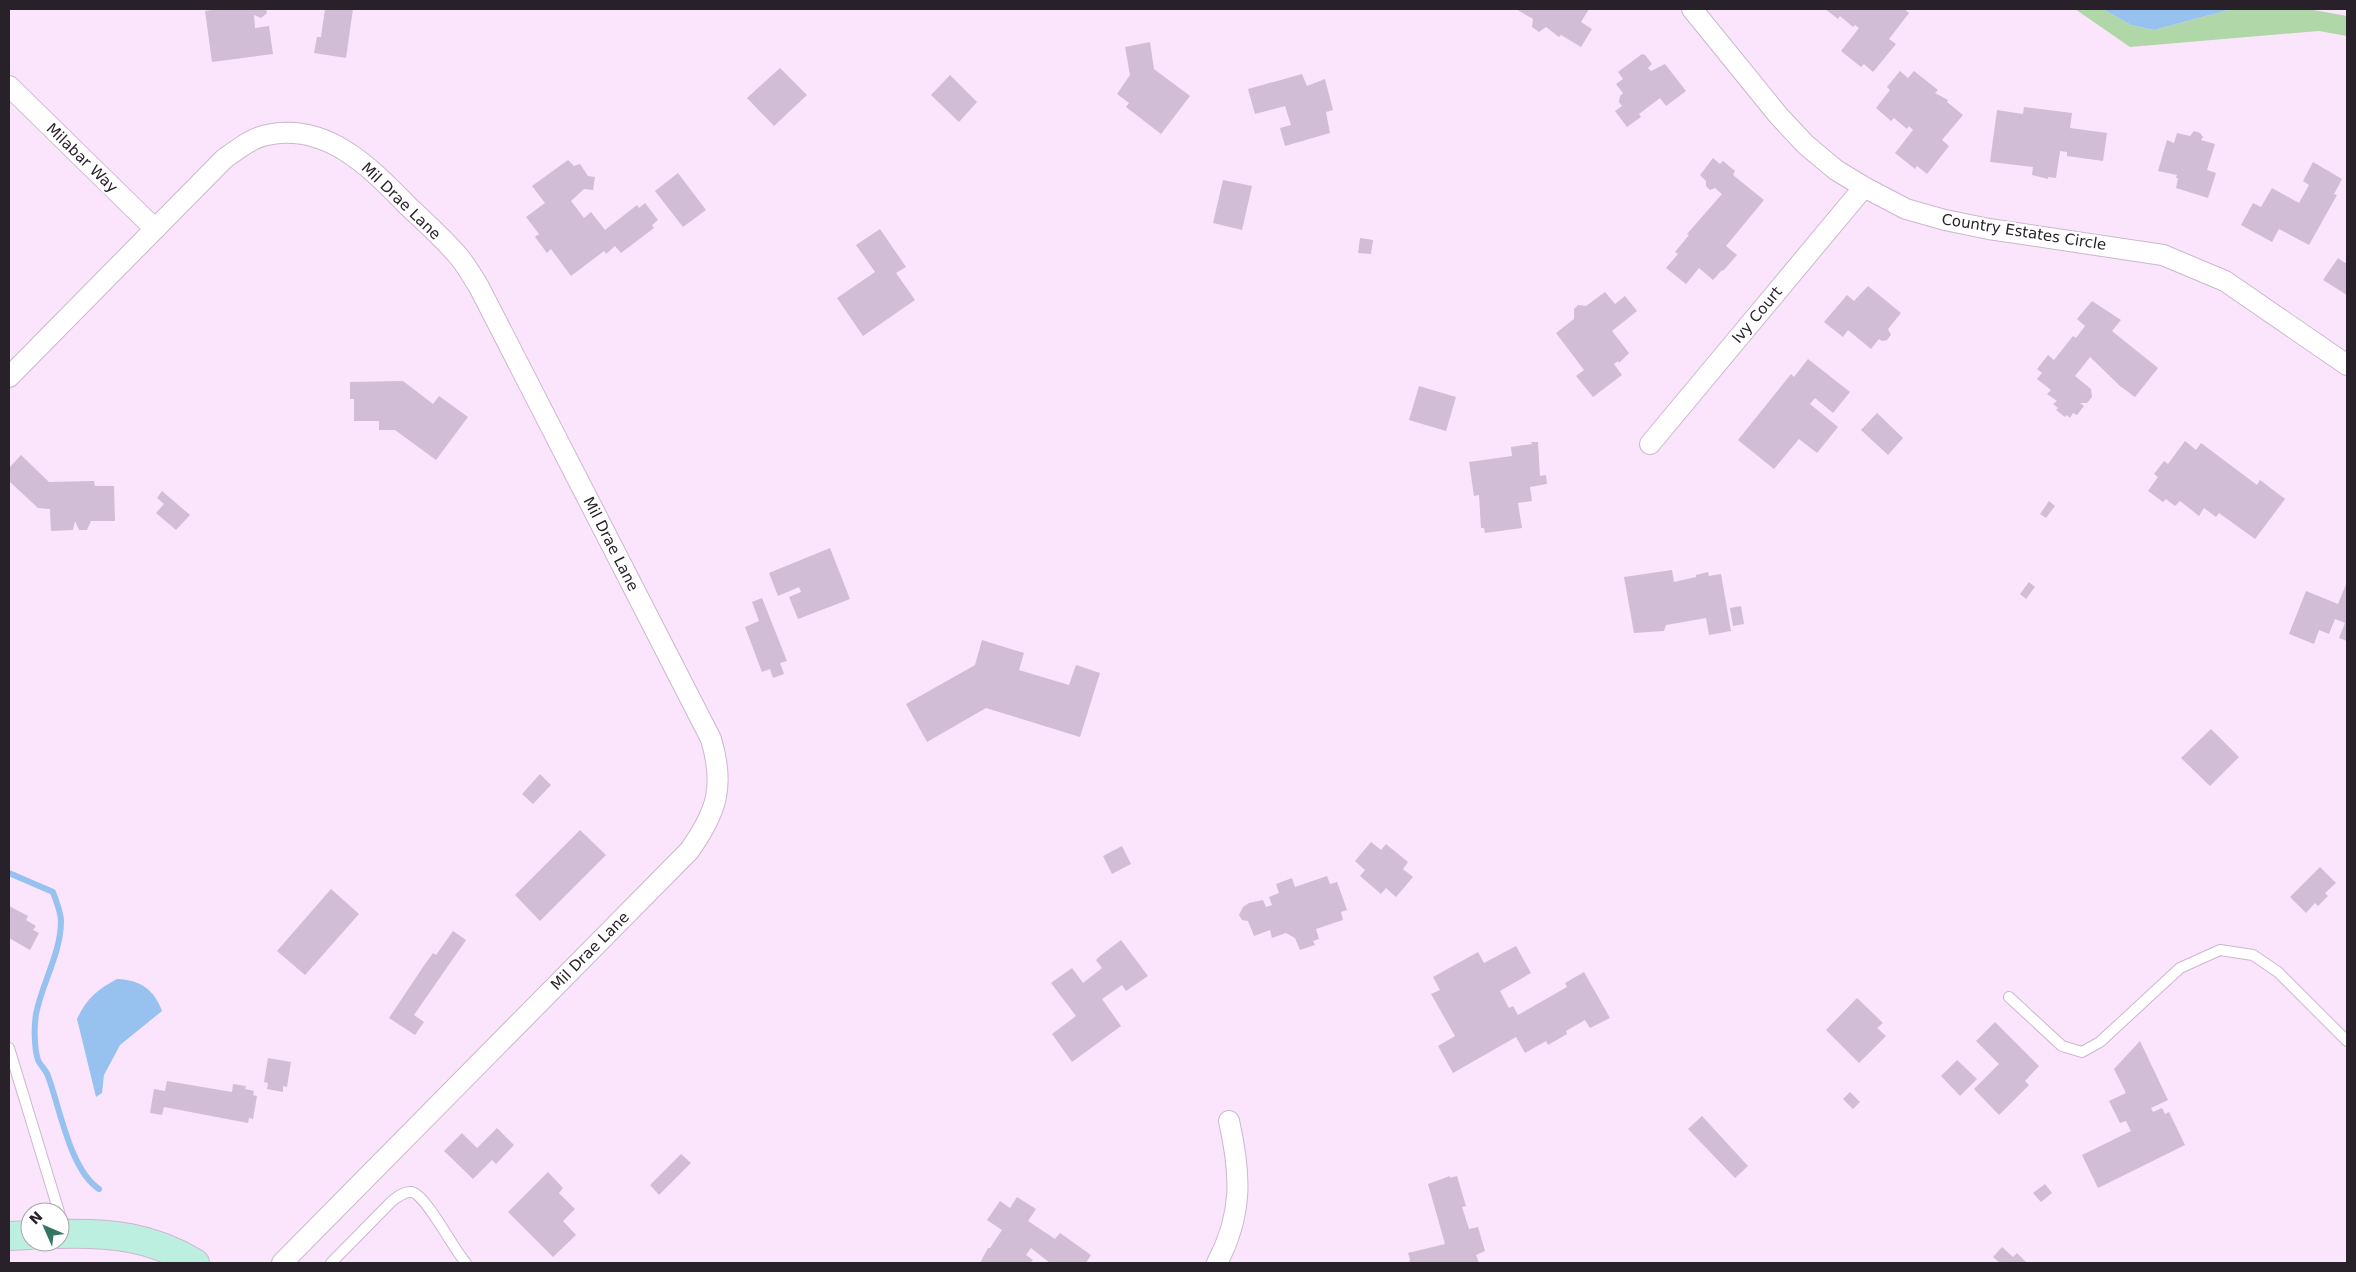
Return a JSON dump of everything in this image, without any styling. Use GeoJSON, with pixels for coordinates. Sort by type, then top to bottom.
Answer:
{"type":"FeatureCollection","features":[{"type":"Feature","properties":{"kind":"street","name":"Country Estates Circle"},"geometry":{"type":"LineString","coordinates":[[1692,9],[1778,115],[1806,145],[1836,170],[1864,187],[1906,209],[1945,220],[1989,229],[2127,248],[2163,255],[2225,281],[2347,365]]}},
{"type":"Feature","properties":{"kind":"street","name":"Milabar Way"},"geometry":{"type":"LineString","coordinates":[[9,86],[154,229]]}},
{"type":"Feature","properties":{"kind":"street","name":"Mil Drae Lane"},"geometry":{"type":"LineString","coordinates":[[9,377],[224,159],[246,143],[266,135],[289,133],[312,135],[333,143],[355,156],[381,178],[460,258],[479,287],[711,739],[718,763],[718,781],[714,804],[706,827],[689,851],[282,1263]]}},
{"type":"Feature","properties":{"kind":"street","name":"Ivy Court"},"geometry":{"type":"LineString","coordinates":[[1650,444],[1864,187]]}},
{"type":"Feature","properties":{"kind":"street"},"geometry":{"type":"LineString","coordinates":[[1217,1263],[1236,1216],[1239,1184],[1237,1158],[1229,1121]]}},
{"type":"Feature","properties":{"kind":"street"},"geometry":{"type":"LineString","coordinates":[[70,1225],[94,1232],[149,1241],[195,1263]]}},
{"type":"Feature","properties":{"kind":"lane"},"geometry":{"type":"LineString","coordinates":[[2009,997],[2062,1046],[2082,1052],[2100,1042],[2180,968],[2220,950],[2253,955],[2278,972],[2347,1041]]}},
{"type":"Feature","properties":{"kind":"lane"},"geometry":{"type":"LineString","coordinates":[[9,1048],[55,1202]]}},
{"type":"Feature","properties":{"kind":"lane"},"geometry":{"type":"LineString","coordinates":[[330,1263],[391,1202],[402,1193],[412,1192],[419,1196],[440,1222],[446,1236],[466,1263]]}},
{"type":"Feature","properties":{"kind":"green space"},"geometry":{"type":"Polygon","coordinates":[[[2075,9],[2103,9],[2131,25],[2154,30],[2232,9],[2308,9],[2347,16],[2347,36],[2319,31],[2130,47],[2075,9]]]}},
{"type":"Feature","properties":{"kind":"water"},"geometry":{"type":"Polygon","coordinates":[[[2103,9],[2232,9],[2154,30],[2131,25],[2103,9]]]}},
{"type":"Feature","properties":{"kind":"water"},"geometry":{"type":"Polygon","coordinates":[[[117,979],[133,981],[145,987],[155,997],[162,1011],[120,1045],[104,1075],[102,1093],[96,1097],[77,1019],[93,995],[117,979]]]}},
{"type":"Feature","properties":{"kind":"building"},"geometry":{"type":"Polygon","coordinates":[[[218,9],[266,9],[267,13],[261,18],[254,15],[255,28],[269,26],[273,54],[212,62],[205,11],[218,9]]]}},
{"type":"Feature","properties":{"kind":"building"},"geometry":{"type":"Polygon","coordinates":[[[325,9],[353,9],[346,58],[314,53],[317,37],[321,37],[325,9]]]}},
{"type":"Feature","properties":{"kind":"building"},"geometry":{"type":"Polygon","coordinates":[[[1516,9],[1589,9],[1581,22],[1592,29],[1581,47],[1561,35],[1559,37],[1546,27],[1539,32],[1532,27],[1533,19],[1516,9]]]}},
{"type":"Feature","properties":{"kind":"building"},"geometry":{"type":"Polygon","coordinates":[[[1825,9],[1904,9],[1909,13],[1889,39],[1896,44],[1873,72],[1864,64],[1861,67],[1841,51],[1859,28],[1855,25],[1853,27],[1840,16],[1838,19],[1825,9]]]}},
{"type":"Feature","properties":{"kind":"building"},"geometry":{"type":"Polygon","coordinates":[[[1150,42],[1154,69],[1190,96],[1161,134],[1126,107],[1129,103],[1117,94],[1130,75],[1125,47],[1150,42]]]}},
{"type":"Feature","properties":{"kind":"building"},"geometry":{"type":"Polygon","coordinates":[[[1642,54],[1652,64],[1648,68],[1651,71],[1665,64],[1686,91],[1666,106],[1660,98],[1639,114],[1641,117],[1627,127],[1615,111],[1622,106],[1619,102],[1620,96],[1623,93],[1616,84],[1623,79],[1618,72],[1642,54]]]}},
{"type":"Feature","properties":{"kind":"building"},"geometry":{"type":"Polygon","coordinates":[[[780,68],[807,95],[774,126],[747,98],[780,68]]]}},
{"type":"Feature","properties":{"kind":"building"},"geometry":{"type":"Polygon","coordinates":[[[1900,71],[1908,78],[1914,71],[1938,90],[1935,93],[1948,100],[1947,102],[1963,115],[1942,140],[1949,146],[1927,174],[1917,166],[1915,169],[1895,153],[1913,130],[1909,126],[1907,129],[1894,118],[1891,121],[1876,108],[1890,90],[1887,87],[1900,71]]]}},
{"type":"Feature","properties":{"kind":"building"},"geometry":{"type":"Polygon","coordinates":[[[1302,74],[1307,86],[1325,79],[1333,110],[1326,112],[1330,133],[1285,146],[1280,128],[1291,125],[1285,106],[1255,114],[1248,89],[1302,74]]]}},
{"type":"Feature","properties":{"kind":"building"},"geometry":{"type":"Polygon","coordinates":[[[950,75],[977,102],[959,122],[931,95],[950,75]]]}},
{"type":"Feature","properties":{"kind":"building"},"geometry":{"type":"Polygon","coordinates":[[[2024,107],[2072,113],[2070,128],[2107,133],[2103,161],[2067,156],[2067,152],[2060,151],[2056,178],[2048,177],[2048,179],[2032,175],[2033,167],[1990,162],[1997,110],[2023,114],[2024,107]]]}},
{"type":"Feature","properties":{"kind":"building"},"geometry":{"type":"Polygon","coordinates":[[[2194,131],[2200,133],[2203,137],[2201,140],[2215,144],[2207,170],[2216,173],[2208,198],[2176,188],[2177,175],[2158,171],[2167,140],[2174,143],[2177,133],[2190,136],[2194,131]]]}},
{"type":"Feature","properties":{"kind":"building"},"geometry":{"type":"Polygon","coordinates":[[[1713,158],[1720,164],[1723,161],[1735,171],[1733,175],[1764,200],[1726,246],[1737,255],[1723,271],[1713,280],[1699,268],[1686,284],[1666,268],[1678,254],[1675,252],[1689,235],[1687,234],[1722,194],[1715,188],[1710,190],[1706,186],[1706,181],[1700,175],[1713,158]]]}},
{"type":"Feature","properties":{"kind":"building"},"geometry":{"type":"Polygon","coordinates":[[[568,160],[574,166],[580,164],[588,176],[595,177],[593,190],[584,189],[571,201],[584,218],[591,212],[605,230],[637,205],[639,208],[645,203],[658,220],[652,225],[654,228],[621,253],[615,246],[606,254],[604,251],[571,276],[551,249],[547,253],[535,237],[539,234],[526,217],[545,203],[532,186],[568,160]]]}},
{"type":"Feature","properties":{"kind":"building"},"geometry":{"type":"Polygon","coordinates":[[[2313,162],[2342,179],[2334,194],[2337,195],[2309,245],[2279,229],[2272,242],[2241,225],[2253,203],[2261,207],[2272,188],[2299,203],[2309,185],[2303,181],[2313,162]]]}},
{"type":"Feature","properties":{"kind":"building"},"geometry":{"type":"Polygon","coordinates":[[[678,173],[706,210],[683,227],[655,191],[678,173]]]}},
{"type":"Feature","properties":{"kind":"building"},"geometry":{"type":"Polygon","coordinates":[[[1223,180],[1252,186],[1242,230],[1213,223],[1223,180]]]}},
{"type":"Feature","properties":{"kind":"building"},"geometry":{"type":"Polygon","coordinates":[[[880,229],[906,267],[896,273],[915,300],[863,336],[837,298],[875,272],[856,245],[880,229]]]}},
{"type":"Feature","properties":{"kind":"building"},"geometry":{"type":"Polygon","coordinates":[[[1360,238],[1373,240],[1371,254],[1358,253],[1360,238]]]}},
{"type":"Feature","properties":{"kind":"building"},"geometry":{"type":"Polygon","coordinates":[[[2338,258],[2345,263],[2347,260],[2347,295],[2323,280],[2338,258]]]}},
{"type":"Feature","properties":{"kind":"building"},"geometry":{"type":"Polygon","coordinates":[[[1868,286],[1901,313],[1888,329],[1891,335],[1887,340],[1882,341],[1879,339],[1871,349],[1848,330],[1843,337],[1824,322],[1847,295],[1854,301],[1868,286]]]}},
{"type":"Feature","properties":{"kind":"building"},"geometry":{"type":"Polygon","coordinates":[[[1605,292],[1615,304],[1625,296],[1637,311],[1612,331],[1629,353],[1619,363],[1618,361],[1614,364],[1622,375],[1593,397],[1576,376],[1584,370],[1556,333],[1574,319],[1574,309],[1578,305],[1586,306],[1605,292]]]}},
{"type":"Feature","properties":{"kind":"building"},"geometry":{"type":"Polygon","coordinates":[[[2092,301],[2121,320],[2112,331],[2158,368],[2135,397],[2120,386],[2090,357],[2075,376],[2091,389],[2092,397],[2087,403],[2080,403],[2084,406],[2077,415],[2073,413],[2070,418],[2067,415],[2065,417],[2056,410],[2058,408],[2053,404],[2057,401],[2047,394],[2051,390],[2037,379],[2042,373],[2037,369],[2048,355],[2054,360],[2073,336],[2076,338],[2085,326],[2077,319],[2092,301]]]}},
{"type":"Feature","properties":{"kind":"building"},"geometry":{"type":"Polygon","coordinates":[[[1808,359],[1850,392],[1833,413],[1815,398],[1810,404],[1838,427],[1817,453],[1799,439],[1774,469],[1738,440],[1791,374],[1794,377],[1808,359]]]}},
{"type":"Feature","properties":{"kind":"building"},"geometry":{"type":"Polygon","coordinates":[[[403,381],[433,404],[439,396],[468,417],[436,460],[395,430],[379,430],[379,421],[354,421],[354,399],[350,399],[350,382],[403,381]]]}},
{"type":"Feature","properties":{"kind":"building"},"geometry":{"type":"Polygon","coordinates":[[[1419,386],[1456,397],[1446,431],[1409,420],[1419,386]]]}},
{"type":"Feature","properties":{"kind":"building"},"geometry":{"type":"Polygon","coordinates":[[[1877,413],[1903,438],[1888,455],[1861,430],[1877,413]]]}},
{"type":"Feature","properties":{"kind":"building"},"geometry":{"type":"Polygon","coordinates":[[[2185,441],[2196,450],[2201,443],[2257,485],[2260,480],[2285,499],[2255,539],[2219,513],[2216,517],[2204,508],[2199,516],[2180,501],[2175,506],[2166,499],[2163,502],[2148,491],[2158,477],[2154,474],[2164,461],[2168,464],[2185,441]]]}},
{"type":"Feature","properties":{"kind":"building"},"geometry":{"type":"Polygon","coordinates":[[[1531,442],[1538,442],[1540,476],[1546,475],[1547,484],[1530,487],[1532,501],[1518,503],[1522,528],[1485,533],[1484,528],[1481,528],[1479,495],[1474,496],[1469,462],[1512,456],[1511,447],[1532,444],[1531,442]]]}},
{"type":"Feature","properties":{"kind":"building"},"geometry":{"type":"Polygon","coordinates":[[[21,455],[49,482],[94,481],[95,486],[114,486],[115,521],[91,521],[87,530],[79,530],[75,521],[73,530],[51,531],[50,509],[38,508],[9,481],[9,468],[21,455]]]}},
{"type":"Feature","properties":{"kind":"building"},"geometry":{"type":"Polygon","coordinates":[[[162,491],[190,515],[176,530],[156,513],[164,504],[157,498],[162,491]]]}},
{"type":"Feature","properties":{"kind":"building"},"geometry":{"type":"Polygon","coordinates":[[[2049,501],[2055,506],[2046,518],[2040,514],[2049,501]]]}},
{"type":"Feature","properties":{"kind":"building"},"geometry":{"type":"Polygon","coordinates":[[[830,548],[850,599],[798,619],[789,597],[801,592],[799,587],[778,596],[769,573],[830,548]]]}},
{"type":"Feature","properties":{"kind":"building"},"geometry":{"type":"Polygon","coordinates":[[[1672,570],[1674,582],[1708,572],[1709,576],[1721,574],[1731,631],[1709,635],[1706,618],[1666,625],[1664,631],[1634,633],[1624,577],[1672,570]]]}},
{"type":"Feature","properties":{"kind":"building"},"geometry":{"type":"Polygon","coordinates":[[[2029,582],[2035,587],[2026,599],[2020,594],[2029,582]]]}},
{"type":"Feature","properties":{"kind":"building"},"geometry":{"type":"Polygon","coordinates":[[[2347,582],[2347,641],[2339,638],[2345,623],[2335,619],[2329,634],[2319,630],[2314,644],[2289,634],[2306,591],[2338,604],[2347,582]]]}},
{"type":"Feature","properties":{"kind":"building"},"geometry":{"type":"Polygon","coordinates":[[[762,598],[787,661],[780,663],[784,674],[773,678],[770,669],[762,672],[745,627],[759,621],[752,602],[762,598]]]}},
{"type":"Feature","properties":{"kind":"building"},"geometry":{"type":"Polygon","coordinates":[[[1741,606],[1744,624],[1733,626],[1730,608],[1741,606]]]}},
{"type":"Feature","properties":{"kind":"building"},"geometry":{"type":"Polygon","coordinates":[[[982,640],[1024,653],[1019,670],[1069,685],[1076,665],[1100,673],[1080,737],[986,708],[927,742],[906,704],[975,665],[982,640]]]}},
{"type":"Feature","properties":{"kind":"building"},"geometry":{"type":"Polygon","coordinates":[[[2211,729],[2239,757],[2210,786],[2181,758],[2211,729]]]}},
{"type":"Feature","properties":{"kind":"building"},"geometry":{"type":"Polygon","coordinates":[[[540,774],[551,785],[533,804],[522,794],[540,774]]]}},
{"type":"Feature","properties":{"kind":"building"},"geometry":{"type":"Polygon","coordinates":[[[580,830],[606,855],[540,921],[515,895],[580,830]]]}},
{"type":"Feature","properties":{"kind":"building"},"geometry":{"type":"Polygon","coordinates":[[[1371,842],[1381,850],[1386,844],[1408,862],[1403,869],[1413,877],[1396,897],[1386,888],[1381,894],[1360,876],[1365,870],[1355,861],[1371,842]]]}},
{"type":"Feature","properties":{"kind":"building"},"geometry":{"type":"Polygon","coordinates":[[[1122,846],[1131,864],[1112,874],[1103,856],[1122,846]]]}},
{"type":"Feature","properties":{"kind":"building"},"geometry":{"type":"Polygon","coordinates":[[[2320,867],[2336,883],[2325,893],[2328,896],[2318,906],[2315,903],[2306,913],[2290,897],[2320,867]]]}},
{"type":"Feature","properties":{"kind":"building"},"geometry":{"type":"Polygon","coordinates":[[[1327,876],[1330,884],[1337,882],[1347,910],[1341,912],[1343,920],[1316,929],[1319,939],[1313,941],[1315,945],[1300,950],[1295,938],[1286,933],[1272,938],[1270,930],[1254,936],[1248,921],[1242,920],[1239,915],[1243,907],[1249,903],[1263,900],[1266,907],[1272,905],[1269,897],[1279,893],[1276,884],[1292,878],[1295,887],[1327,876]]]}},
{"type":"Feature","properties":{"kind":"building"},"geometry":{"type":"Polygon","coordinates":[[[331,889],[359,914],[305,975],[277,951],[331,889]]]}},
{"type":"Feature","properties":{"kind":"building"},"geometry":{"type":"Polygon","coordinates":[[[9,906],[28,916],[26,920],[36,926],[33,930],[39,933],[30,950],[9,938],[9,906]]]}},
{"type":"Feature","properties":{"kind":"building"},"geometry":{"type":"Polygon","coordinates":[[[453,931],[466,940],[414,1015],[424,1022],[415,1035],[389,1018],[433,953],[436,955],[453,931]]]}},
{"type":"Feature","properties":{"kind":"building"},"geometry":{"type":"Polygon","coordinates":[[[1121,940],[1148,976],[1126,991],[1122,985],[1102,999],[1121,1026],[1072,1062],[1052,1034],[1076,1016],[1051,983],[1072,968],[1083,983],[1102,968],[1096,960],[1121,940]]]}},
{"type":"Feature","properties":{"kind":"building"},"geometry":{"type":"Polygon","coordinates":[[[1516,946],[1531,973],[1500,991],[1509,1008],[1513,1006],[1518,1015],[1567,987],[1565,983],[1584,972],[1610,1018],[1590,1028],[1585,1020],[1566,1031],[1567,1034],[1548,1045],[1546,1041],[1525,1053],[1516,1037],[1453,1073],[1438,1046],[1455,1036],[1431,994],[1440,990],[1433,977],[1478,952],[1484,963],[1516,946]]]}},
{"type":"Feature","properties":{"kind":"building"},"geometry":{"type":"Polygon","coordinates":[[[1857,998],[1883,1023],[1877,1028],[1886,1036],[1859,1063],[1826,1030],[1857,998]]]}},
{"type":"Feature","properties":{"kind":"building"},"geometry":{"type":"Polygon","coordinates":[[[1995,1022],[2039,1066],[2025,1081],[2029,1085],[1999,1115],[1974,1089],[1999,1064],[1976,1041],[1995,1022]]]}},
{"type":"Feature","properties":{"kind":"building"},"geometry":{"type":"Polygon","coordinates":[[[2140,1041],[2168,1100],[2151,1108],[2153,1112],[2162,1108],[2165,1114],[2169,1112],[2185,1145],[2098,1188],[2082,1155],[2131,1131],[2126,1121],[2120,1123],[2109,1101],[2126,1093],[2114,1069],[2140,1041]]]}},
{"type":"Feature","properties":{"kind":"building"},"geometry":{"type":"Polygon","coordinates":[[[268,1058],[291,1062],[287,1087],[283,1086],[283,1092],[267,1089],[268,1083],[264,1082],[268,1058]]]}},
{"type":"Feature","properties":{"kind":"building"},"geometry":{"type":"Polygon","coordinates":[[[1957,1060],[1977,1079],[1960,1096],[1941,1076],[1957,1060]]]}},
{"type":"Feature","properties":{"kind":"building"},"geometry":{"type":"Polygon","coordinates":[[[167,1081],[232,1092],[233,1084],[246,1086],[245,1089],[254,1091],[253,1095],[257,1096],[253,1119],[249,1118],[248,1123],[164,1107],[162,1115],[150,1113],[154,1089],[165,1091],[167,1081]]]}},
{"type":"Feature","properties":{"kind":"building"},"geometry":{"type":"Polygon","coordinates":[[[1850,1092],[1860,1102],[1853,1109],[1843,1099],[1850,1092]]]}},
{"type":"Feature","properties":{"kind":"building"},"geometry":{"type":"Polygon","coordinates":[[[1702,1116],[1748,1166],[1735,1178],[1688,1129],[1702,1116]]]}},
{"type":"Feature","properties":{"kind":"building"},"geometry":{"type":"Polygon","coordinates":[[[497,1128],[514,1145],[496,1164],[492,1160],[473,1179],[444,1151],[462,1133],[477,1148],[497,1128]]]}},
{"type":"Feature","properties":{"kind":"building"},"geometry":{"type":"Polygon","coordinates":[[[681,1154],[691,1163],[659,1195],[650,1185],[681,1154]]]}},
{"type":"Feature","properties":{"kind":"building"},"geometry":{"type":"Polygon","coordinates":[[[548,1172],[563,1188],[559,1193],[575,1209],[563,1221],[576,1235],[553,1257],[508,1212],[548,1172]]]}},
{"type":"Feature","properties":{"kind":"building"},"geometry":{"type":"Polygon","coordinates":[[[1450,1176],[1450,1178],[1457,1176],[1466,1206],[1462,1207],[1469,1229],[1478,1227],[1485,1251],[1476,1255],[1479,1263],[1409,1263],[1408,1253],[1445,1244],[1428,1184],[1450,1176]]]}},
{"type":"Feature","properties":{"kind":"building"},"geometry":{"type":"Polygon","coordinates":[[[2045,1184],[2052,1193],[2041,1202],[2033,1193],[2045,1184]]]}},
{"type":"Feature","properties":{"kind":"building"},"geometry":{"type":"Polygon","coordinates":[[[1017,1197],[1036,1209],[1028,1221],[1055,1239],[1060,1233],[1091,1255],[1086,1263],[1050,1263],[1031,1248],[1026,1255],[1033,1260],[1030,1263],[980,1263],[988,1248],[990,1248],[1002,1230],[987,1220],[1000,1201],[1010,1208],[1017,1197]]]}},
{"type":"Feature","properties":{"kind":"building"},"geometry":{"type":"Polygon","coordinates":[[[2002,1247],[2013,1257],[2017,1253],[2027,1263],[2000,1263],[1993,1257],[2002,1247]]]}},
{"type":"Feature","properties":{"kind":"waterway"},"geometry":{"type":"LineString","coordinates":[[9,873],[53,892],[59,910],[61,921],[58,945],[36,1014],[36,1049],[38,1060],[48,1076],[73,1153],[80,1168],[99,1189]]}}]}
